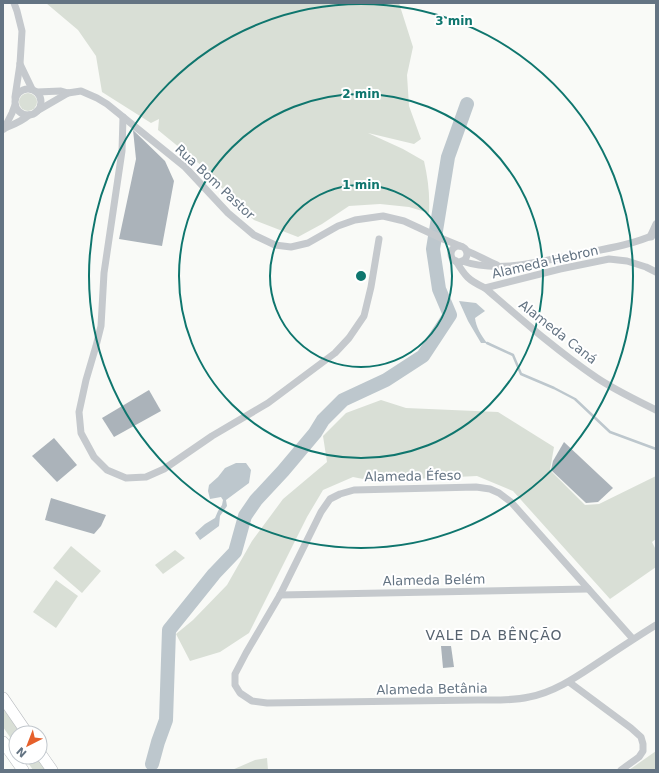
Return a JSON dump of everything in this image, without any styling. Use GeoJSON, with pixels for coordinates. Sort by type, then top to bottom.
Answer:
{"type":"FeatureCollection","features":[{"type":"Feature","properties":{"kind":"highway"},"geometry":{"type":"LineString","coordinates":[[3,698],[22,725]]}},
{"type":"Feature","properties":{"kind":"highway"},"geometry":{"type":"LineString","coordinates":[[3,742],[23,770]]}},
{"type":"Feature","properties":{"kind":"street"},"geometry":{"type":"LineString","coordinates":[[4,129],[15,105],[20,64],[22,31],[14,3]]}},
{"type":"Feature","properties":{"kind":"street"},"geometry":{"type":"LineString","coordinates":[[20,64],[34,90],[40,96],[40,107],[37,111]]}},
{"type":"Feature","properties":{"kind":"street"},"geometry":{"type":"LineString","coordinates":[[15,97],[17,93],[26,88],[34,90]]}},
{"type":"Feature","properties":{"kind":"street","name":"Rua Bom Pastor"},"geometry":{"type":"LineString","coordinates":[[34,90],[68,93],[81,92],[89,94],[107,104],[185,168],[233,218],[254,235],[275,245],[291,247],[308,243],[338,226],[355,220],[383,216],[404,221],[440,238]]}},
{"type":"Feature","properties":{"kind":"street"},"geometry":{"type":"LineString","coordinates":[[4,129],[24,120],[29,115],[68,93]]}},
{"type":"Feature","properties":{"kind":"street"},"geometry":{"type":"LineString","coordinates":[[15,105],[20,113],[29,115]]}},
{"type":"Feature","properties":{"kind":"street"},"geometry":{"type":"LineString","coordinates":[[123,117],[122,152],[104,273],[101,326],[79,412],[81,433],[94,458],[107,470],[126,478],[146,477],[164,469],[212,436],[268,403],[335,353],[349,338],[364,316],[371,288],[379,239]]}},
{"type":"Feature","properties":{"kind":"street"},"geometry":{"type":"LineString","coordinates":[[460,246],[454,247],[451,253],[456,259],[473,265],[520,266],[632,244],[654,237],[656,224]]}},
{"type":"Feature","properties":{"kind":"street"},"geometry":{"type":"LineString","coordinates":[[440,238],[463,247],[467,251],[480,256],[486,261],[501,266]]}},
{"type":"Feature","properties":{"kind":"street"},"geometry":{"type":"LineString","coordinates":[[440,238],[456,259]]}},
{"type":"Feature","properties":{"kind":"street"},"geometry":{"type":"LineString","coordinates":[[456,259],[466,257],[467,251]]}},
{"type":"Feature","properties":{"kind":"street","name":"Alameda Caná"},"geometry":{"type":"LineString","coordinates":[[456,259],[464,274],[473,283],[485,288],[553,346],[597,378],[656,410]]}},
{"type":"Feature","properties":{"kind":"street","name":"Alameda Hebron"},"geometry":{"type":"LineString","coordinates":[[485,288],[560,269],[610,259],[627,261],[656,272]]}},
{"type":"Feature","properties":{"kind":"street","name":"Alameda Éfeso"},"geometry":{"type":"LineString","coordinates":[[235,674],[280,595],[321,512],[330,499],[354,490],[476,487],[490,489],[499,493],[511,502],[633,639]]}},
{"type":"Feature","properties":{"kind":"street","name":"Alameda Belém"},"geometry":{"type":"LineString","coordinates":[[280,595],[588,589]]}},
{"type":"Feature","properties":{"kind":"street","name":"Alameda Betânia"},"geometry":{"type":"LineString","coordinates":[[235,674],[235,685],[240,693],[252,701],[267,703],[510,699],[529,697],[569,682],[656,625]]}},
{"type":"Feature","properties":{"kind":"street"},"geometry":{"type":"LineString","coordinates":[[569,682],[641,737],[644,744],[643,751],[639,757],[621,770]]}},
{"type":"Feature","properties":{"kind":"shaded area"},"geometry":{"type":"Polygon","coordinates":[[[46,3],[399,3],[413,47],[407,75],[409,106],[421,139],[414,144],[368,133],[403,149],[424,161],[427,174],[429,213],[409,207],[380,204],[349,206],[322,224],[298,237],[254,220],[229,196],[202,166],[158,130],[159,119],[151,123],[102,92],[96,56],[78,30],[46,3]]]}},
{"type":"Feature","properties":{"kind":"shaded area"},"geometry":{"type":"Polygon","coordinates":[[[28,93],[34,96],[37,102],[34,108],[28,111],[22,108],[19,102],[22,96],[28,93]]]}},
{"type":"Feature","properties":{"kind":"shaded area"},"geometry":{"type":"Polygon","coordinates":[[[459,301],[476,303],[485,311],[475,318],[476,325],[487,343],[481,343],[468,321],[459,301]]]}},
{"type":"Feature","properties":{"kind":"shaded area"},"geometry":{"type":"Polygon","coordinates":[[[381,400],[406,408],[498,412],[554,447],[550,470],[585,505],[599,504],[656,476],[656,539],[652,542],[656,550],[656,567],[610,599],[513,491],[477,476],[373,481],[353,477],[323,490],[307,517],[249,633],[220,652],[190,661],[176,634],[193,620],[227,585],[252,541],[283,499],[327,462],[323,436],[346,413],[381,400]]]}},
{"type":"Feature","properties":{"kind":"shaded area"},"geometry":{"type":"Polygon","coordinates":[[[236,463],[246,463],[251,470],[249,483],[226,500],[227,506],[220,516],[219,526],[200,540],[195,533],[215,518],[223,500],[221,497],[210,499],[208,491],[209,485],[225,468],[236,463]]]}},
{"type":"Feature","properties":{"kind":"shaded area"},"geometry":{"type":"Polygon","coordinates":[[[71,546],[101,571],[82,593],[53,568],[71,546]]]}},
{"type":"Feature","properties":{"kind":"shaded area"},"geometry":{"type":"Polygon","coordinates":[[[175,550],[185,558],[163,574],[155,565],[175,550]]]}},
{"type":"Feature","properties":{"kind":"shaded area"},"geometry":{"type":"Polygon","coordinates":[[[56,580],[78,596],[56,628],[33,612],[56,580]]]}},
{"type":"Feature","properties":{"kind":"shaded area"},"geometry":{"type":"Polygon","coordinates":[[[3,708],[15,725],[8,725],[8,734],[3,727],[3,708]]]}},
{"type":"Feature","properties":{"kind":"shaded area"},"geometry":{"type":"Polygon","coordinates":[[[656,751],[656,770],[629,770],[656,751]]]}},
{"type":"Feature","properties":{"kind":"shaded area"},"geometry":{"type":"Polygon","coordinates":[[[267,758],[268,770],[232,770],[255,760],[267,758]]]}},
{"type":"Feature","properties":{"kind":"shaded area"},"geometry":{"type":"Polygon","coordinates":[[[30,765],[43,765],[46,770],[33,770],[30,765]]]}},
{"type":"Feature","properties":{"kind":"building"},"geometry":{"type":"Polygon","coordinates":[[[133,130],[165,161],[174,181],[162,246],[119,239],[136,159],[133,130]]]}},
{"type":"Feature","properties":{"kind":"building"},"geometry":{"type":"Polygon","coordinates":[[[149,390],[161,411],[114,437],[102,418],[149,390]]]}},
{"type":"Feature","properties":{"kind":"building"},"geometry":{"type":"Polygon","coordinates":[[[54,438],[77,465],[57,482],[32,456],[54,438]]]}},
{"type":"Feature","properties":{"kind":"building"},"geometry":{"type":"Polygon","coordinates":[[[564,442],[613,488],[598,502],[586,503],[551,470],[553,461],[564,442]]]}},
{"type":"Feature","properties":{"kind":"building"},"geometry":{"type":"Polygon","coordinates":[[[51,498],[106,515],[101,526],[94,534],[45,520],[51,498]]]}},
{"type":"Feature","properties":{"kind":"building"},"geometry":{"type":"Polygon","coordinates":[[[441,646],[451,646],[454,667],[443,668],[441,646]]]}},
{"type":"Feature","properties":{"kind":"waterway"},"geometry":{"type":"LineString","coordinates":[[152,764],[166,720],[169,630],[214,574],[235,552],[245,516],[256,500],[315,433],[323,420],[343,400],[386,380],[423,356],[450,315],[439,289],[433,249],[448,157],[467,104]]}},
{"type":"Feature","properties":{"kind":"waterway"},"geometry":{"type":"LineString","coordinates":[[487,343],[513,355],[521,374],[575,399],[610,432],[656,449]]}},
{"type":"Feature","properties":{"kind":"district","name":"VALE DA BÊNÇÃO"},"geometry":{"type":"Point","coordinates":[494,635]}}]}
